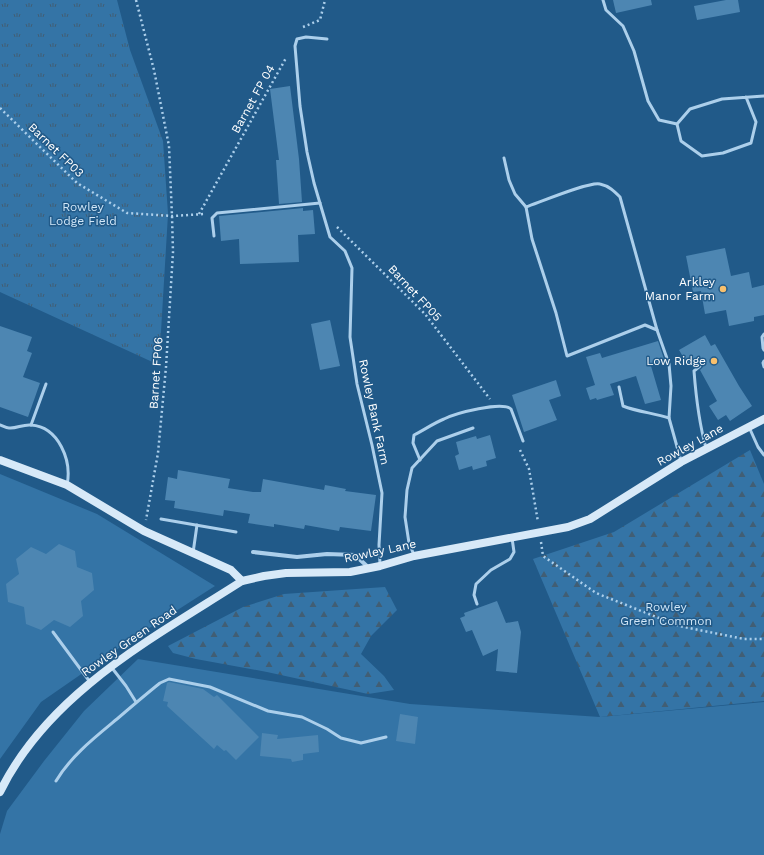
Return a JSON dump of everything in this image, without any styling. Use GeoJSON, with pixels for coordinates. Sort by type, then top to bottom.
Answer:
{"type":"FeatureCollection","features":[{"type":"Feature","properties":{"kind":"street","name":"Rowley Lane"},"geometry":{"type":"LineString","coordinates":[[242,581],[286,573],[350,572],[380,566],[414,556],[568,527],[590,519],[681,462],[764,419]]}},
{"type":"Feature","properties":{"kind":"street"},"geometry":{"type":"LineString","coordinates":[[0,460],[67,485],[144,531],[231,570],[242,581]]}},
{"type":"Feature","properties":{"kind":"street"},"geometry":{"type":"LineString","coordinates":[[253,552],[297,557],[327,554],[355,555],[370,568]]}},
{"type":"Feature","properties":{"kind":"street","name":"Rowley Green Road"},"geometry":{"type":"LineString","coordinates":[[0,792],[16,762],[66,704],[90,682],[144,644],[242,581]]}},
{"type":"Feature","properties":{"kind":"lane"},"geometry":{"type":"LineString","coordinates":[[603,0],[606,10],[623,26],[634,51],[648,100],[659,120],[677,124]]}},
{"type":"Feature","properties":{"kind":"lane"},"geometry":{"type":"LineString","coordinates":[[297,39],[306,37],[327,39]]}},
{"type":"Feature","properties":{"kind":"lane","name":"Rowley Bank Farm"},"geometry":{"type":"LineString","coordinates":[[297,39],[295,46],[300,106],[307,152],[322,213],[330,237],[345,251],[352,268],[350,337],[356,384],[372,445],[382,492],[379,545],[380,566]]}},
{"type":"Feature","properties":{"kind":"lane"},"geometry":{"type":"LineString","coordinates":[[677,124],[690,109],[722,99],[764,96]]}},
{"type":"Feature","properties":{"kind":"lane"},"geometry":{"type":"LineString","coordinates":[[677,124],[681,141],[702,156],[723,153],[744,146],[751,143],[756,122],[746,98]]}},
{"type":"Feature","properties":{"kind":"lane"},"geometry":{"type":"LineString","coordinates":[[504,158],[509,180],[515,194],[526,207],[532,240],[556,313],[567,356],[645,325],[657,330]]}},
{"type":"Feature","properties":{"kind":"lane"},"geometry":{"type":"LineString","coordinates":[[526,207],[572,190],[598,183],[611,188],[620,197],[657,330],[670,364],[671,386],[669,418],[681,462]]}},
{"type":"Feature","properties":{"kind":"lane"},"geometry":{"type":"LineString","coordinates":[[214,236],[212,218],[217,213],[320,203]]}},
{"type":"Feature","properties":{"kind":"lane"},"geometry":{"type":"LineString","coordinates":[[764,334],[762,336],[764,350]]}},
{"type":"Feature","properties":{"kind":"lane"},"geometry":{"type":"LineString","coordinates":[[764,361],[764,367]]}},
{"type":"Feature","properties":{"kind":"lane"},"geometry":{"type":"LineString","coordinates":[[700,366],[694,371],[701,430],[706,449]]}},
{"type":"Feature","properties":{"kind":"lane"},"geometry":{"type":"LineString","coordinates":[[31,424],[46,384]]}},
{"type":"Feature","properties":{"kind":"lane"},"geometry":{"type":"LineString","coordinates":[[619,387],[623,406],[637,411],[669,418]]}},
{"type":"Feature","properties":{"kind":"lane"},"geometry":{"type":"LineString","coordinates":[[420,460],[413,443],[414,435],[445,418],[485,408],[505,406],[511,409],[523,442]]}},
{"type":"Feature","properties":{"kind":"lane"},"geometry":{"type":"LineString","coordinates":[[0,425],[10,428],[31,424],[42,428],[54,436],[61,447],[68,464],[69,475],[67,485]]}},
{"type":"Feature","properties":{"kind":"lane"},"geometry":{"type":"LineString","coordinates":[[749,427],[758,447],[764,455]]}},
{"type":"Feature","properties":{"kind":"lane"},"geometry":{"type":"LineString","coordinates":[[414,556],[409,543],[405,517],[407,490],[412,468],[437,441],[473,428]]}},
{"type":"Feature","properties":{"kind":"lane"},"geometry":{"type":"LineString","coordinates":[[161,518],[236,532]]}},
{"type":"Feature","properties":{"kind":"lane"},"geometry":{"type":"LineString","coordinates":[[193,553],[197,525]]}},
{"type":"Feature","properties":{"kind":"lane"},"geometry":{"type":"LineString","coordinates":[[477,604],[474,595],[476,584],[491,570],[510,559],[514,552],[512,538]]}},
{"type":"Feature","properties":{"kind":"lane"},"geometry":{"type":"LineString","coordinates":[[53,632],[90,682]]}},
{"type":"Feature","properties":{"kind":"lane"},"geometry":{"type":"LineString","coordinates":[[111,667],[136,702]]}},
{"type":"Feature","properties":{"kind":"lane"},"geometry":{"type":"LineString","coordinates":[[56,781],[74,756],[136,702],[160,683],[168,679],[182,680],[210,687],[268,710],[302,717],[327,729],[341,738],[361,743],[386,737]]}},
{"type":"Feature","properties":{"kind":"path","name":"Barnet FP06"},"geometry":{"type":"LineString","coordinates":[[136,0],[154,70],[169,146],[173,252],[166,367],[158,453],[144,531]]}},
{"type":"Feature","properties":{"kind":"path","name":"Barnet FP 04"},"geometry":{"type":"LineString","coordinates":[[199,214],[303,27],[320,20],[325,0]]}},
{"type":"Feature","properties":{"kind":"path","name":"Barnet FP03"},"geometry":{"type":"LineString","coordinates":[[0,108],[77,183],[127,213],[172,216]]}},
{"type":"Feature","properties":{"kind":"path"},"geometry":{"type":"LineString","coordinates":[[172,216],[217,213]]}},
{"type":"Feature","properties":{"kind":"path","name":"Barnet FP05"},"geometry":{"type":"LineString","coordinates":[[322,213],[425,314],[496,407]]}},
{"type":"Feature","properties":{"kind":"path"},"geometry":{"type":"LineString","coordinates":[[516,443],[529,469],[543,556],[596,594],[679,626],[744,639],[764,639]]}},
{"type":"Feature","properties":{"kind":"green space","name":"Rowley Lodge Field"},"geometry":{"type":"Polygon","coordinates":[[[0,0],[117,0],[130,50],[163,141],[168,214],[159,365],[0,292],[0,0]]]}},
{"type":"Feature","properties":{"kind":"green space","name":"Rowley Green Common"},"geometry":{"type":"Polygon","coordinates":[[[750,450],[764,484],[764,701],[600,717],[533,559],[614,532],[750,450]]]}},
{"type":"Feature","properties":{"kind":"green space"},"geometry":{"type":"Polygon","coordinates":[[[0,474],[97,514],[215,586],[129,641],[41,702],[0,759],[0,474]]]}},
{"type":"Feature","properties":{"kind":"green space"},"geometry":{"type":"Polygon","coordinates":[[[385,587],[397,610],[371,636],[361,654],[384,676],[394,690],[368,694],[267,672],[196,659],[173,653],[168,646],[243,607],[284,594],[385,587]]]}},
{"type":"Feature","properties":{"kind":"green space"},"geometry":{"type":"Polygon","coordinates":[[[138,659],[410,704],[600,717],[764,702],[764,855],[0,855],[0,834],[7,811],[84,711],[138,659]]]}},
{"type":"Feature","properties":{"kind":"building"},"geometry":{"type":"Polygon","coordinates":[[[613,0],[651,0],[652,5],[616,13],[613,0]]]}},
{"type":"Feature","properties":{"kind":"building"},"geometry":{"type":"Polygon","coordinates":[[[726,0],[738,0],[740,12],[697,20],[694,6],[726,0]]]}},
{"type":"Feature","properties":{"kind":"building"},"geometry":{"type":"Polygon","coordinates":[[[290,86],[299,159],[302,202],[279,204],[276,160],[279,160],[270,89],[290,86]]]}},
{"type":"Feature","properties":{"kind":"building"},"geometry":{"type":"Polygon","coordinates":[[[303,208],[303,211],[313,210],[315,234],[298,235],[299,262],[240,264],[239,239],[221,241],[219,216],[303,208]]]}},
{"type":"Feature","properties":{"kind":"building","name":"Arkley Manor Farm"},"geometry":{"type":"Polygon","coordinates":[[[725,248],[731,276],[749,272],[752,288],[764,285],[764,315],[754,317],[754,321],[729,326],[726,310],[705,314],[701,291],[693,292],[686,256],[725,248]]]}},
{"type":"Feature","properties":{"kind":"building"},"geometry":{"type":"Polygon","coordinates":[[[330,320],[340,366],[320,370],[311,324],[330,320]]]}},
{"type":"Feature","properties":{"kind":"building"},"geometry":{"type":"Polygon","coordinates":[[[0,326],[32,337],[27,351],[32,353],[23,377],[40,383],[28,417],[0,407],[0,326]]]}},
{"type":"Feature","properties":{"kind":"building"},"geometry":{"type":"Polygon","coordinates":[[[705,335],[711,346],[715,344],[752,406],[730,421],[726,415],[718,420],[709,406],[717,401],[700,370],[703,367],[703,364],[697,364],[695,361],[688,365],[679,350],[705,335]]]}},
{"type":"Feature","properties":{"kind":"building"},"geometry":{"type":"Polygon","coordinates":[[[658,341],[665,362],[651,366],[661,400],[645,404],[636,376],[610,384],[614,395],[597,400],[596,398],[590,400],[586,388],[595,385],[586,357],[600,353],[602,358],[658,341]]]}},
{"type":"Feature","properties":{"kind":"building"},"geometry":{"type":"Polygon","coordinates":[[[556,380],[561,396],[549,400],[557,420],[524,432],[512,395],[556,380]]]}},
{"type":"Feature","properties":{"kind":"building"},"geometry":{"type":"Polygon","coordinates":[[[490,435],[496,458],[486,461],[487,466],[473,470],[472,466],[459,470],[455,456],[459,454],[456,442],[476,436],[477,439],[490,435]]]}},
{"type":"Feature","properties":{"kind":"building"},"geometry":{"type":"Polygon","coordinates":[[[178,470],[230,479],[228,488],[253,492],[261,492],[263,479],[324,490],[325,485],[346,489],[345,491],[376,495],[371,531],[340,527],[339,531],[305,525],[304,529],[274,524],[274,527],[248,523],[250,514],[224,510],[223,516],[174,508],[175,501],[165,500],[168,477],[177,479],[178,470]]]}},
{"type":"Feature","properties":{"kind":"building"},"geometry":{"type":"Polygon","coordinates":[[[59,544],[75,551],[77,567],[92,573],[94,590],[81,601],[83,616],[70,627],[54,620],[41,630],[26,624],[24,607],[8,602],[6,584],[19,574],[16,559],[31,547],[46,554],[59,544]]]}},
{"type":"Feature","properties":{"kind":"building"},"geometry":{"type":"Polygon","coordinates":[[[497,601],[506,623],[518,621],[521,632],[517,673],[496,671],[498,649],[483,656],[472,630],[466,632],[460,618],[465,616],[464,613],[497,601]]]}},
{"type":"Feature","properties":{"kind":"building"},"geometry":{"type":"Polygon","coordinates":[[[169,682],[203,689],[214,697],[217,695],[259,737],[236,760],[226,750],[224,751],[217,745],[214,749],[167,706],[168,702],[163,701],[167,683],[169,682]]]}},
{"type":"Feature","properties":{"kind":"building"},"geometry":{"type":"Polygon","coordinates":[[[400,714],[418,717],[415,744],[396,741],[400,714]]]}},
{"type":"Feature","properties":{"kind":"building"},"geometry":{"type":"Polygon","coordinates":[[[262,733],[278,735],[277,739],[318,735],[319,752],[303,754],[303,760],[292,762],[291,759],[260,756],[262,733]]]}},
{"type":"Feature","properties":{"kind":"place","name":"Arkley Manor Farm"},"geometry":{"type":"Point","coordinates":[723,289]}},
{"type":"Feature","properties":{"kind":"place","name":"Low Ridge"},"geometry":{"type":"Point","coordinates":[714,361]}}]}
